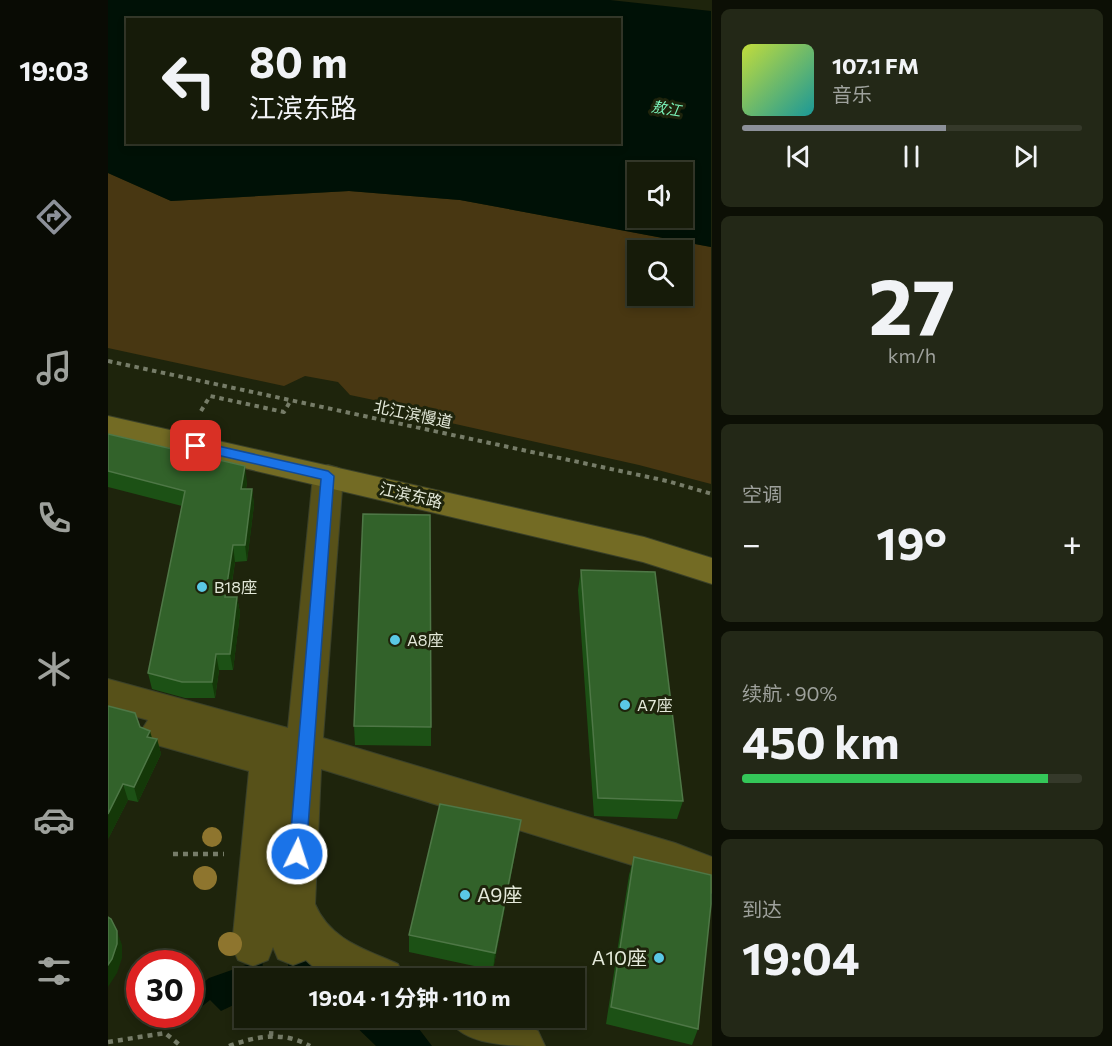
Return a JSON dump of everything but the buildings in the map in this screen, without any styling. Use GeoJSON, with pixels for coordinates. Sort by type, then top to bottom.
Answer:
{"type":"FeatureCollection","features":[{"type":"Feature","properties":{"kind":"main road","name":"江滨东路"},"geometry":{"type":"LineString","coordinates":[[108,426],[644,550],[711,571]]}},
{"type":"Feature","properties":{"kind":"street"},"geometry":{"type":"LineString","coordinates":[[253,946],[280,749],[328,476]]}},
{"type":"Feature","properties":{"kind":"street"},"geometry":{"type":"LineString","coordinates":[[108,694],[280,749],[675,861],[711,876]]}},
{"type":"Feature","properties":{"kind":"street"},"geometry":{"type":"LineString","coordinates":[[159,731],[280,749]]}},
{"type":"Feature","properties":{"kind":"street"},"geometry":{"type":"LineString","coordinates":[[280,749],[295,904],[293,945]]}},
{"type":"Feature","properties":{"kind":"street"},"geometry":{"type":"LineString","coordinates":[[295,904],[306,932],[326,952],[361,968]]}},
{"type":"Feature","properties":{"kind":"street"},"geometry":{"type":"LineString","coordinates":[[489,1028],[523,1046]]}},
{"type":"Feature","properties":{"kind":"path","name":"北江滨慢道"},"geometry":{"type":"LineString","coordinates":[[108,361],[667,481],[711,494]]}},
{"type":"Feature","properties":{"kind":"path"},"geometry":{"type":"LineString","coordinates":[[201,411],[210,396],[285,412],[291,400]]}},
{"type":"Feature","properties":{"kind":"path"},"geometry":{"type":"LineString","coordinates":[[271,1028],[271,1036]]}},
{"type":"Feature","properties":{"kind":"path"},"geometry":{"type":"LineString","coordinates":[[108,1042],[165,1033],[181,1046]]}},
{"type":"Feature","properties":{"kind":"path"},"geometry":{"type":"LineString","coordinates":[[229,1046],[252,1037],[271,1036],[279,1036],[310,1046]]}},
{"type":"Feature","properties":{"kind":"shaded area"},"geometry":{"type":"Polygon","coordinates":[[[108,173],[171,201],[349,191],[460,200],[674,240],[627,240],[627,306],[693,306],[693,244],[711,247],[711,484],[639,465],[442,421],[426,411],[350,395],[338,382],[305,376],[284,386],[108,348],[108,173]]]}},
{"type":"Feature","properties":{"kind":"water","name":"敖江"},"geometry":{"type":"Polygon","coordinates":[[[108,0],[610,0],[711,11],[711,247],[693,244],[693,240],[674,240],[460,200],[349,191],[171,201],[108,173],[108,0]]]}},
{"type":"Feature","properties":{"kind":"water"},"geometry":{"type":"Polygon","coordinates":[[[288,957],[308,959],[334,968],[288,968],[288,957]]]}},
{"type":"Feature","properties":{"kind":"water"},"geometry":{"type":"Polygon","coordinates":[[[263,959],[263,968],[237,968],[263,959]]]}},
{"type":"Feature","properties":{"kind":"water"},"geometry":{"type":"Polygon","coordinates":[[[234,969],[234,1005],[221,1011],[210,1000],[204,1005],[204,982],[209,978],[234,969]]]}},
{"type":"Feature","properties":{"kind":"water"},"geometry":{"type":"Polygon","coordinates":[[[357,1028],[418,1028],[432,1046],[376,1046],[357,1028]]]}},
{"type":"Feature","properties":{"kind":"place","name":"B18座"},"geometry":{"type":"Point","coordinates":[202,587]}},
{"type":"Feature","properties":{"kind":"place","name":"A8座"},"geometry":{"type":"Point","coordinates":[395,640]}},
{"type":"Feature","properties":{"kind":"place","name":"A7座"},"geometry":{"type":"Point","coordinates":[625,705]}},
{"type":"Feature","properties":{"kind":"place","name":"A9座"},"geometry":{"type":"Point","coordinates":[465,895]}},
{"type":"Feature","properties":{"kind":"place","name":"A10座"},"geometry":{"type":"Point","coordinates":[659,958]}},
{"type":"Feature","properties":{"kind":"route"},"geometry":{"type":"LineString","coordinates":[[196,446],[328,476],[297,854]]}}]}
